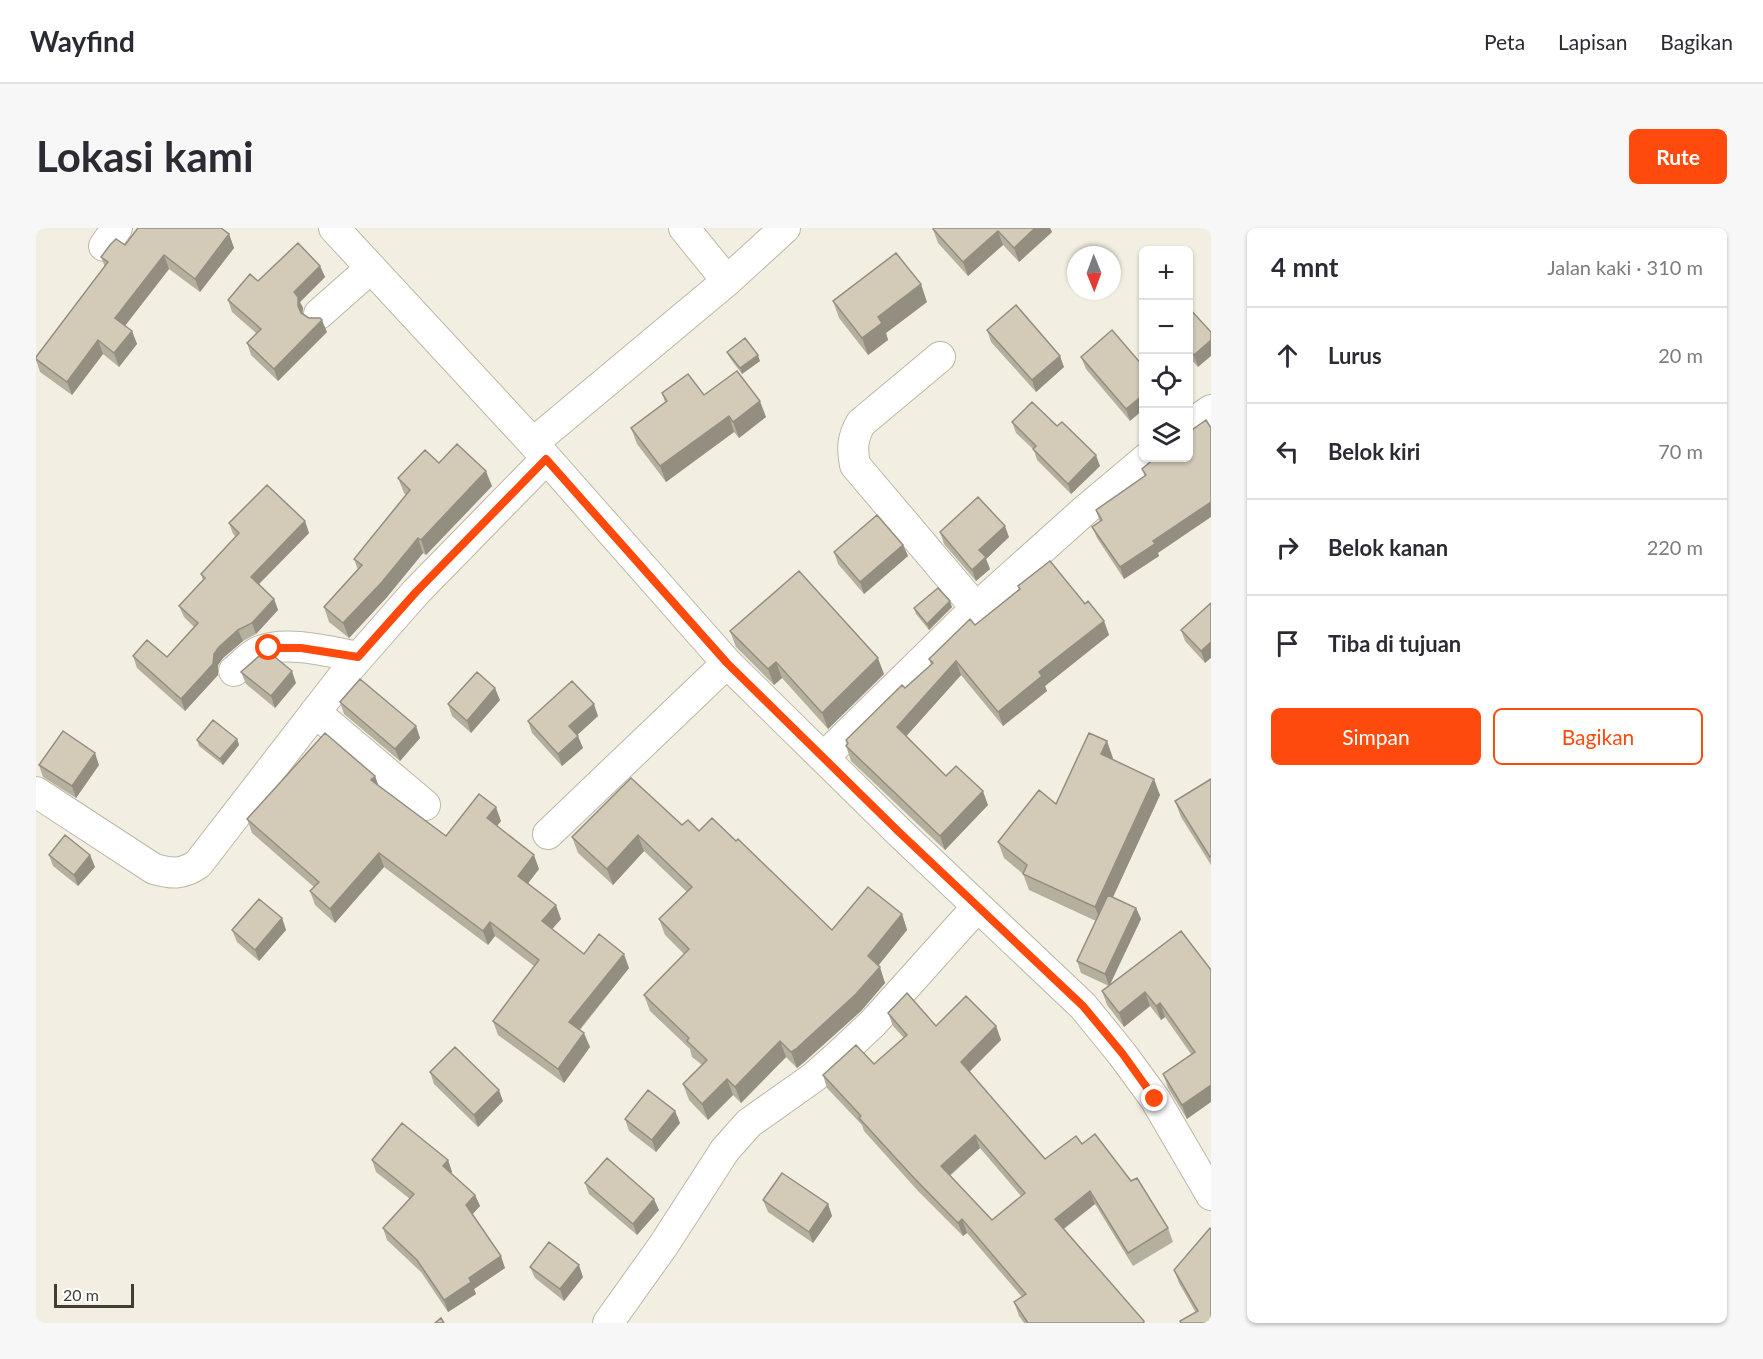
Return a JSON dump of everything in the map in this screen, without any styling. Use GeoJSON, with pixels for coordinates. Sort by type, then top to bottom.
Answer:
{"type":"FeatureCollection","features":[{"type":"Feature","properties":{"kind":"street"},"geometry":{"type":"LineString","coordinates":[[334,228],[540,451],[727,663],[977,907],[1036,959],[1083,1006],[1122,1053],[1155,1099],[1211,1195]]}},
{"type":"Feature","properties":{"kind":"street"},"geometry":{"type":"LineString","coordinates":[[684,228],[727,281]]}},
{"type":"Feature","properties":{"kind":"street"},"geometry":{"type":"LineString","coordinates":[[36,792],[154,869],[172,874],[187,872],[198,864],[358,657],[540,451],[785,228]]}},
{"type":"Feature","properties":{"kind":"street"},"geometry":{"type":"LineString","coordinates":[[319,314],[371,268]]}},
{"type":"Feature","properties":{"kind":"street"},"geometry":{"type":"LineString","coordinates":[[940,357],[861,423],[855,432],[852,447],[855,465],[976,608]]}},
{"type":"Feature","properties":{"kind":"street"},"geometry":{"type":"LineString","coordinates":[[1193,423],[1211,410]]}},
{"type":"Feature","properties":{"kind":"street"},"geometry":{"type":"LineString","coordinates":[[824,757],[976,608],[1142,462]]}},
{"type":"Feature","properties":{"kind":"street"},"geometry":{"type":"LineString","coordinates":[[234,671],[257,651],[269,648],[301,648],[358,657]]}},
{"type":"Feature","properties":{"kind":"street"},"geometry":{"type":"LineString","coordinates":[[548,834],[727,663]]}},
{"type":"Feature","properties":{"kind":"street"},"geometry":{"type":"LineString","coordinates":[[315,712],[425,805]]}},
{"type":"Feature","properties":{"kind":"street"},"geometry":{"type":"LineString","coordinates":[[608,1323],[663,1246],[725,1150],[743,1130],[772,1105],[814,1077],[873,1023],[977,907]]}},
{"type":"Feature","properties":{"kind":"building"},"geometry":{"type":"Polygon","coordinates":[[[138,228],[221,228],[229,234],[195,279],[164,255],[115,318],[132,331],[114,353],[98,340],[67,382],[36,357],[108,262],[101,257],[110,245],[116,239],[125,245],[138,228]]]}},
{"type":"Feature","properties":{"kind":"building"},"geometry":{"type":"Polygon","coordinates":[[[934,228],[1035,228],[1014,248],[998,231],[963,262],[934,228]]]}},
{"type":"Feature","properties":{"kind":"building"},"geometry":{"type":"Polygon","coordinates":[[[298,243],[320,266],[294,292],[298,297],[298,306],[301,313],[309,318],[322,320],[274,369],[247,343],[261,329],[228,300],[250,274],[258,281],[298,243]]]}},
{"type":"Feature","properties":{"kind":"building"},"geometry":{"type":"Polygon","coordinates":[[[896,253],[921,284],[878,317],[882,323],[862,338],[833,301],[896,253]]]}},
{"type":"Feature","properties":{"kind":"building"},"geometry":{"type":"Polygon","coordinates":[[[1016,305],[1060,356],[1032,380],[987,330],[1016,305]]]}},
{"type":"Feature","properties":{"kind":"building"},"geometry":{"type":"Polygon","coordinates":[[[1193,312],[1211,332],[1211,340],[1194,355],[1193,312]]]}},
{"type":"Feature","properties":{"kind":"building"},"geometry":{"type":"Polygon","coordinates":[[[1112,330],[1139,361],[1139,398],[1126,409],[1081,357],[1112,330]]]}},
{"type":"Feature","properties":{"kind":"building"},"geometry":{"type":"Polygon","coordinates":[[[745,338],[758,355],[740,368],[727,352],[745,338]]]}},
{"type":"Feature","properties":{"kind":"building"},"geometry":{"type":"Polygon","coordinates":[[[737,371],[760,401],[733,422],[729,416],[660,466],[631,428],[667,401],[662,393],[688,374],[704,395],[737,371]]]}},
{"type":"Feature","properties":{"kind":"building"},"geometry":{"type":"Polygon","coordinates":[[[1032,402],[1057,426],[1062,422],[1096,455],[1068,484],[1033,449],[1036,446],[1012,422],[1032,402]]]}},
{"type":"Feature","properties":{"kind":"building"},"geometry":{"type":"Polygon","coordinates":[[[1206,420],[1211,428],[1211,502],[1153,541],[1155,544],[1120,567],[1092,527],[1102,520],[1096,510],[1146,475],[1142,469],[1150,462],[1193,462],[1193,429],[1206,420]]]}},
{"type":"Feature","properties":{"kind":"building"},"geometry":{"type":"Polygon","coordinates":[[[457,444],[486,471],[421,540],[418,538],[382,582],[343,623],[324,607],[362,565],[354,559],[410,490],[398,478],[425,450],[439,463],[457,444]]]}},
{"type":"Feature","properties":{"kind":"building"},"geometry":{"type":"Polygon","coordinates":[[[267,485],[305,521],[251,577],[274,599],[252,623],[238,630],[219,647],[214,654],[213,664],[181,699],[133,656],[147,640],[167,657],[198,623],[179,606],[205,578],[201,574],[239,533],[229,523],[267,485]]]}},
{"type":"Feature","properties":{"kind":"building"},"geometry":{"type":"Polygon","coordinates":[[[978,497],[1005,526],[979,550],[986,557],[972,570],[940,532],[978,497]]]}},
{"type":"Feature","properties":{"kind":"building"},"geometry":{"type":"Polygon","coordinates":[[[877,515],[903,545],[860,582],[834,552],[877,515]]]}},
{"type":"Feature","properties":{"kind":"building"},"geometry":{"type":"Polygon","coordinates":[[[1050,561],[1085,604],[1088,601],[1104,621],[1039,672],[1042,676],[998,712],[956,661],[897,727],[946,776],[956,766],[983,791],[940,836],[846,746],[848,743],[846,740],[902,685],[905,688],[933,663],[929,659],[970,619],[975,625],[1020,589],[1018,586],[1050,561]]]}},
{"type":"Feature","properties":{"kind":"building"},"geometry":{"type":"Polygon","coordinates":[[[799,571],[878,658],[822,713],[776,662],[768,669],[730,631],[799,571]]]}},
{"type":"Feature","properties":{"kind":"building"},"geometry":{"type":"Polygon","coordinates":[[[938,588],[950,601],[927,624],[914,608],[938,588]]]}},
{"type":"Feature","properties":{"kind":"building"},"geometry":{"type":"Polygon","coordinates":[[[1211,603],[1211,642],[1201,651],[1181,630],[1211,603]]]}},
{"type":"Feature","properties":{"kind":"building"},"geometry":{"type":"Polygon","coordinates":[[[270,653],[292,671],[271,696],[241,672],[258,657],[270,653]]]}},
{"type":"Feature","properties":{"kind":"building"},"geometry":{"type":"Polygon","coordinates":[[[477,672],[495,688],[467,721],[448,704],[477,672]]]}},
{"type":"Feature","properties":{"kind":"building"},"geometry":{"type":"Polygon","coordinates":[[[360,679],[416,726],[395,749],[340,702],[360,679]]]}},
{"type":"Feature","properties":{"kind":"building"},"geometry":{"type":"Polygon","coordinates":[[[572,681],[594,704],[569,726],[578,736],[558,754],[528,721],[572,681]]]}},
{"type":"Feature","properties":{"kind":"building"},"geometry":{"type":"Polygon","coordinates":[[[213,720],[237,739],[220,759],[197,740],[213,720]]]}},
{"type":"Feature","properties":{"kind":"building"},"geometry":{"type":"Polygon","coordinates":[[[63,731],[95,753],[72,786],[39,765],[63,731]]]}},
{"type":"Feature","properties":{"kind":"building"},"geometry":{"type":"Polygon","coordinates":[[[325,733],[375,776],[371,780],[446,836],[479,794],[496,807],[487,818],[534,855],[518,876],[556,905],[542,921],[584,954],[599,934],[624,954],[569,1022],[584,1033],[558,1069],[493,1021],[539,960],[490,922],[483,931],[379,853],[330,909],[310,891],[319,882],[247,819],[325,733]]]}},
{"type":"Feature","properties":{"kind":"building"},"geometry":{"type":"Polygon","coordinates":[[[1089,733],[1107,741],[1101,754],[1154,779],[1095,907],[1023,874],[1027,865],[998,842],[1039,790],[1056,804],[1089,733]]]}},
{"type":"Feature","properties":{"kind":"building"},"geometry":{"type":"Polygon","coordinates":[[[631,778],[682,825],[688,820],[699,831],[712,818],[736,841],[738,839],[832,930],[868,887],[902,914],[868,956],[880,967],[855,995],[797,1048],[791,1052],[780,1041],[735,1087],[727,1079],[702,1104],[683,1084],[707,1060],[687,1041],[689,1038],[644,995],[689,949],[659,919],[692,887],[638,835],[607,869],[572,837],[631,778]]]}},
{"type":"Feature","properties":{"kind":"building"},"geometry":{"type":"Polygon","coordinates":[[[1211,779],[1211,856],[1210,857],[1175,801],[1211,779]]]}},
{"type":"Feature","properties":{"kind":"building"},"geometry":{"type":"Polygon","coordinates":[[[65,835],[90,855],[74,875],[49,855],[65,835]]]}},
{"type":"Feature","properties":{"kind":"building"},"geometry":{"type":"Polygon","coordinates":[[[1108,895],[1136,908],[1105,974],[1077,961],[1108,895]]]}},
{"type":"Feature","properties":{"kind":"building"},"geometry":{"type":"Polygon","coordinates":[[[259,899],[282,918],[255,950],[232,930],[259,899]]]}},
{"type":"Feature","properties":{"kind":"building"},"geometry":{"type":"Polygon","coordinates":[[[1181,931],[1211,970],[1211,1085],[1182,1105],[1163,1074],[1195,1052],[1160,1003],[1156,1006],[1145,992],[1119,1013],[1102,991],[1181,931]]]}},
{"type":"Feature","properties":{"kind":"building"},"geometry":{"type":"Polygon","coordinates":[[[907,993],[936,1026],[966,996],[996,1026],[961,1062],[1045,1159],[1076,1136],[1082,1144],[1095,1134],[1131,1181],[1137,1178],[1168,1228],[1128,1253],[1090,1191],[1055,1219],[1144,1321],[1143,1323],[1028,1323],[1014,1302],[1026,1294],[962,1219],[958,1223],[914,1178],[823,1075],[856,1045],[874,1064],[907,1035],[888,1013],[907,993]],[[975,1135],[941,1166],[992,1220],[1025,1193],[975,1135]]]}},
{"type":"Feature","properties":{"kind":"building"},"geometry":{"type":"Polygon","coordinates":[[[455,1047],[499,1090],[474,1115],[430,1072],[455,1047]]]}},
{"type":"Feature","properties":{"kind":"building"},"geometry":{"type":"Polygon","coordinates":[[[648,1090],[675,1111],[652,1140],[625,1119],[648,1090]]]}},
{"type":"Feature","properties":{"kind":"building"},"geometry":{"type":"Polygon","coordinates":[[[402,1123],[448,1160],[443,1166],[475,1195],[466,1205],[501,1256],[469,1278],[471,1282],[444,1300],[417,1260],[383,1228],[414,1194],[372,1160],[402,1123]]]}},
{"type":"Feature","properties":{"kind":"building"},"geometry":{"type":"Polygon","coordinates":[[[607,1158],[654,1199],[633,1224],[585,1183],[607,1158]]]}},
{"type":"Feature","properties":{"kind":"building"},"geometry":{"type":"Polygon","coordinates":[[[782,1173],[828,1204],[809,1232],[763,1200],[782,1173]]]}},
{"type":"Feature","properties":{"kind":"building"},"geometry":{"type":"Polygon","coordinates":[[[1210,1228],[1211,1323],[1181,1323],[1180,1321],[1198,1311],[1174,1270],[1210,1228]]]}},
{"type":"Feature","properties":{"kind":"building"},"geometry":{"type":"Polygon","coordinates":[[[549,1242],[579,1265],[560,1289],[530,1267],[549,1242]]]}},
{"type":"Feature","properties":{"kind":"route"},"geometry":{"type":"LineString","coordinates":[[269,648],[301,648],[358,657],[416,592],[546,459],[727,663],[899,832],[977,907],[1036,959],[1083,1006],[1122,1053],[1155,1099]]}}]}
